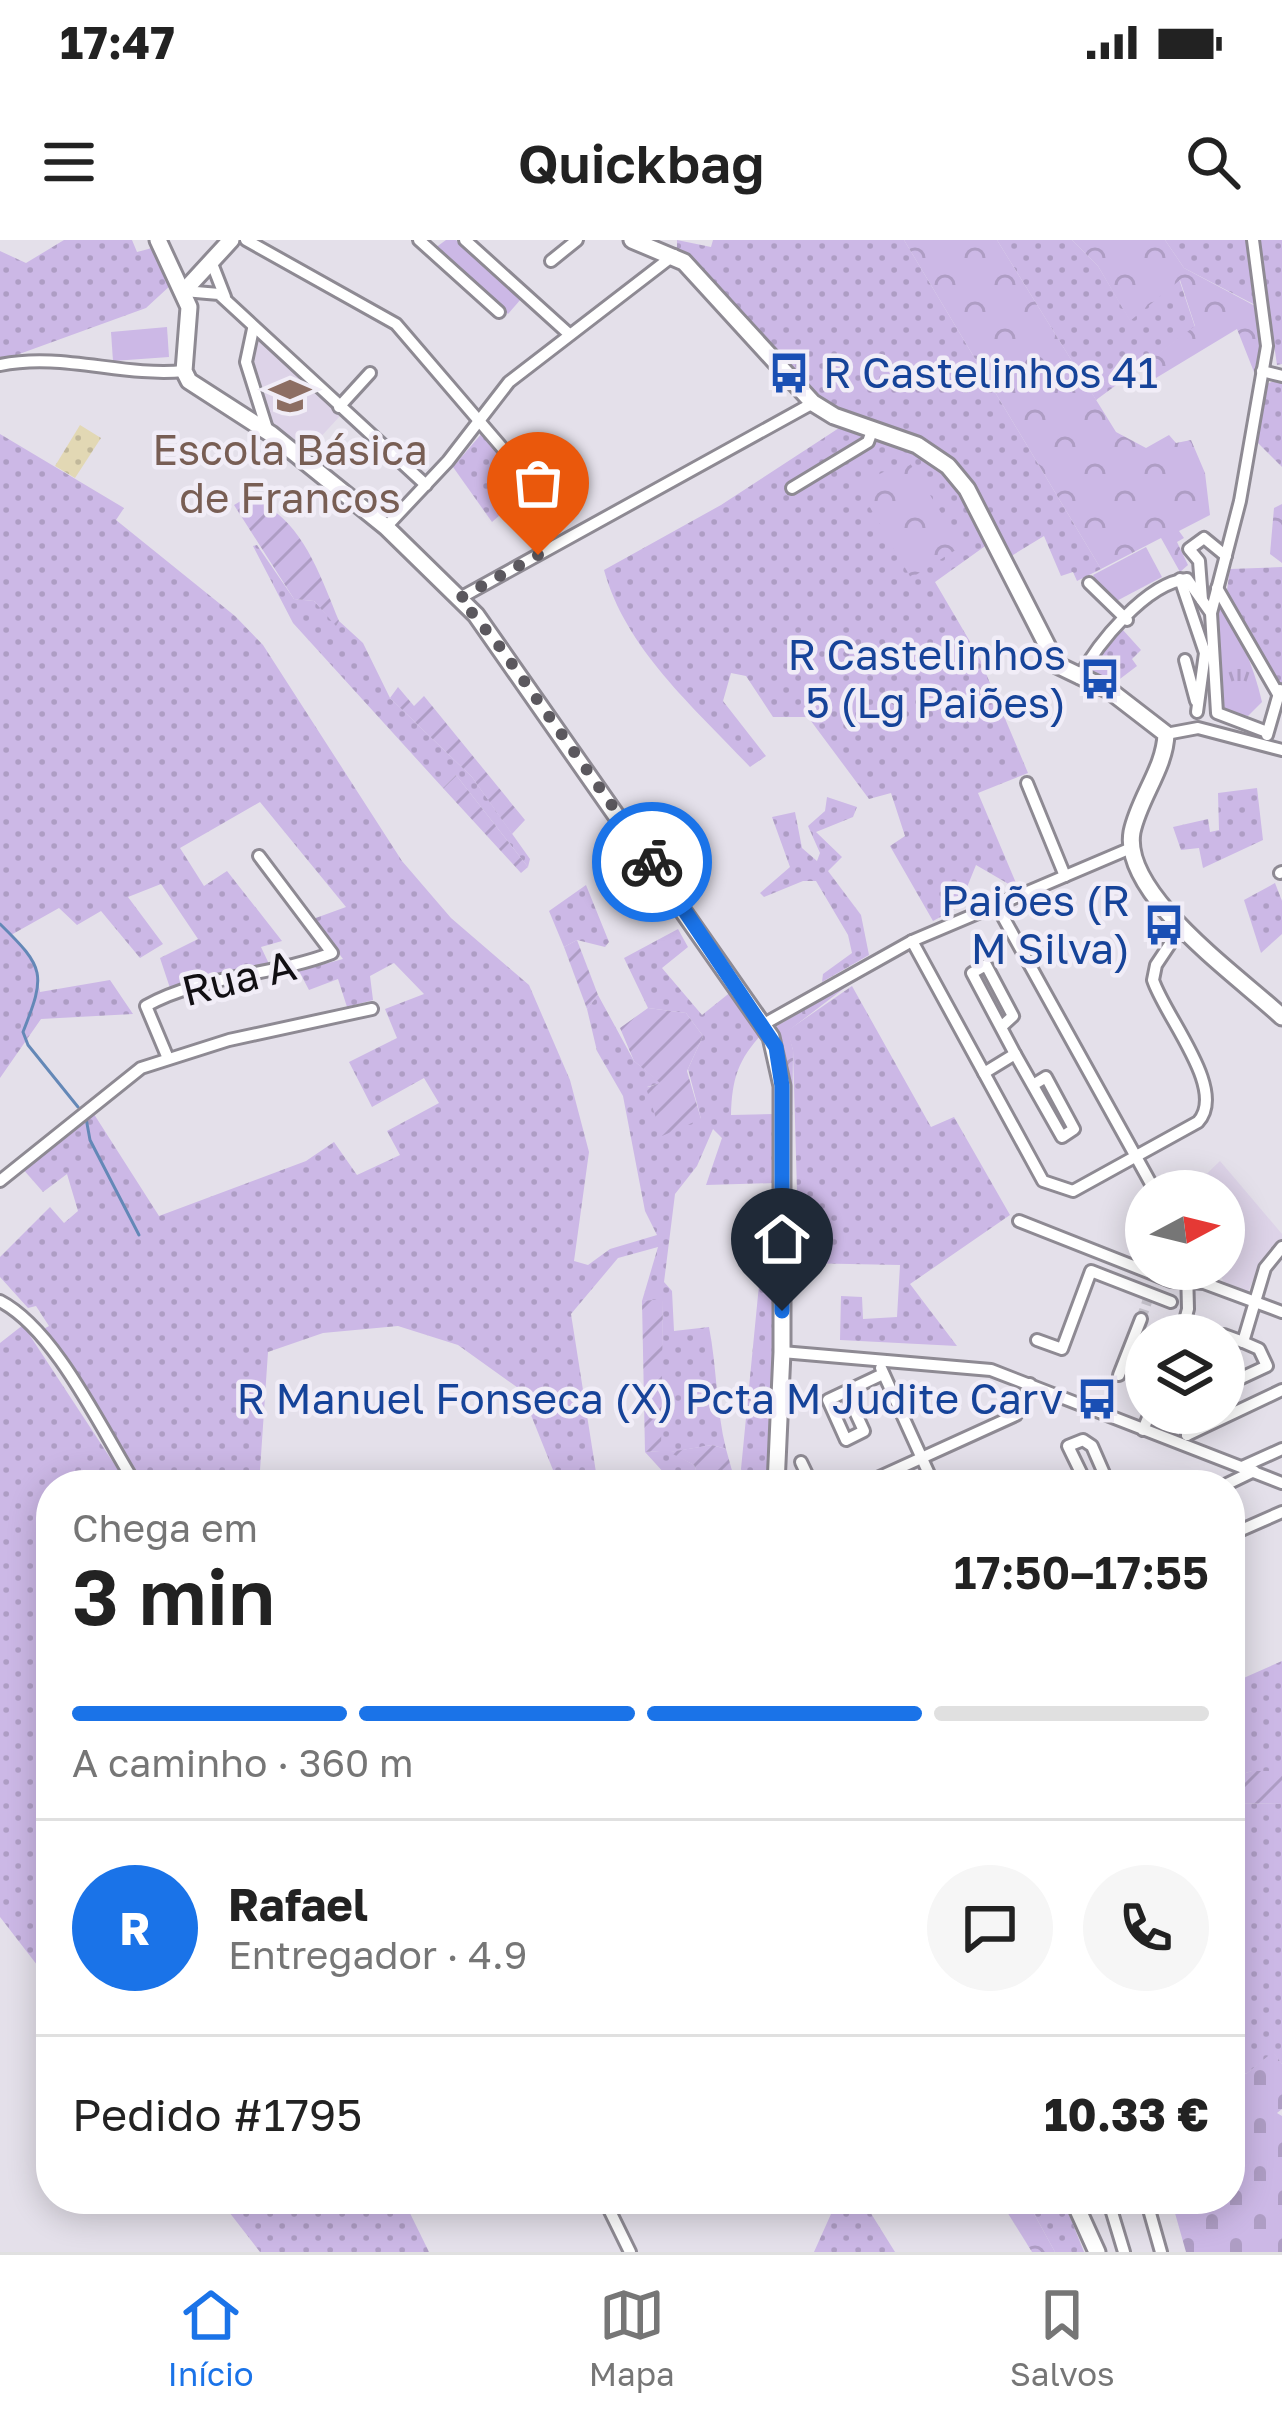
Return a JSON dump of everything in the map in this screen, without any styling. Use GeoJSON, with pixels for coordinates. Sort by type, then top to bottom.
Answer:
{"type":"FeatureCollection","features":[{"type":"Feature","properties":{"kind":"street"},"geometry":{"type":"LineString","coordinates":[[158,240],[184,291],[190,324],[184,371],[196,389],[268,432],[386,527],[460,598],[500,647],[776,1047],[782,1086],[782,1352],[777,1470]]}},
{"type":"Feature","properties":{"kind":"street"},"geometry":{"type":"LineString","coordinates":[[184,291],[231,240]]}},
{"type":"Feature","properties":{"kind":"street"},"geometry":{"type":"LineString","coordinates":[[246,240],[396,324],[481,417],[534,485]]}},
{"type":"Feature","properties":{"kind":"street"},"geometry":{"type":"LineString","coordinates":[[419,240],[499,312]]}},
{"type":"Feature","properties":{"kind":"street"},"geometry":{"type":"LineString","coordinates":[[465,240],[569,334]]}},
{"type":"Feature","properties":{"kind":"street"},"geometry":{"type":"LineString","coordinates":[[551,261],[578,240]]}},
{"type":"Feature","properties":{"kind":"street"},"geometry":{"type":"LineString","coordinates":[[632,240],[674,255],[813,403],[927,451],[957,476],[1050,655],[1079,678],[1109,691],[1166,734],[1198,728],[1282,750]]}},
{"type":"Feature","properties":{"kind":"street"},"geometry":{"type":"LineString","coordinates":[[1253,240],[1267,346],[1275,372],[1211,613],[1217,712],[1267,732]]}},
{"type":"Feature","properties":{"kind":"street"},"geometry":{"type":"LineString","coordinates":[[386,527],[508,382],[674,255]]}},
{"type":"Feature","properties":{"kind":"street"},"geometry":{"type":"LineString","coordinates":[[211,262],[227,300]]}},
{"type":"Feature","properties":{"kind":"street"},"geometry":{"type":"LineString","coordinates":[[184,291],[211,290],[227,300],[426,485]]}},
{"type":"Feature","properties":{"kind":"street"},"geometry":{"type":"LineString","coordinates":[[254,329],[247,362],[268,432]]}},
{"type":"Feature","properties":{"kind":"street"},"geometry":{"type":"LineString","coordinates":[[0,365],[76,361],[154,374],[184,371]]}},
{"type":"Feature","properties":{"kind":"street"},"geometry":{"type":"LineString","coordinates":[[339,407],[370,373]]}},
{"type":"Feature","properties":{"kind":"street"},"geometry":{"type":"LineString","coordinates":[[460,598],[813,403]]}},
{"type":"Feature","properties":{"kind":"street"},"geometry":{"type":"LineString","coordinates":[[792,488],[868,442],[872,431]]}},
{"type":"Feature","properties":{"kind":"street"},"geometry":{"type":"LineString","coordinates":[[1202,600],[1199,561],[1189,549],[1204,538],[1226,556]]}},
{"type":"Feature","properties":{"kind":"street"},"geometry":{"type":"LineString","coordinates":[[1079,678],[1088,661],[1150,595],[1180,579]]}},
{"type":"Feature","properties":{"kind":"street"},"geometry":{"type":"LineString","coordinates":[[1180,579],[1211,613]]}},
{"type":"Feature","properties":{"kind":"street"},"geometry":{"type":"LineString","coordinates":[[1180,579],[1200,635],[1204,686],[1197,712]]}},
{"type":"Feature","properties":{"kind":"street"},"geometry":{"type":"LineString","coordinates":[[1089,583],[1112,611],[1127,620]]}},
{"type":"Feature","properties":{"kind":"street"},"geometry":{"type":"LineString","coordinates":[[1217,588],[1280,690],[1272,706],[1268,746]]}},
{"type":"Feature","properties":{"kind":"street"},"geometry":{"type":"LineString","coordinates":[[1198,728],[1190,660],[1204,686]]}},
{"type":"Feature","properties":{"kind":"street"},"geometry":{"type":"LineString","coordinates":[[1166,734],[1131,848],[1151,894],[1282,1017]]}},
{"type":"Feature","properties":{"kind":"street"},"geometry":{"type":"LineString","coordinates":[[1027,784],[1065,876]]}},
{"type":"Feature","properties":{"kind":"street"},"geometry":{"type":"LineString","coordinates":[[764,1024],[912,941],[1131,848]]}},
{"type":"Feature","properties":{"kind":"street","name":"Rua A"},"geometry":{"type":"LineString","coordinates":[[167,1056],[146,1006],[166,994],[269,973],[332,953],[259,856]]}},
{"type":"Feature","properties":{"kind":"street"},"geometry":{"type":"LineString","coordinates":[[997,906],[1143,1170]]}},
{"type":"Feature","properties":{"kind":"street"},"geometry":{"type":"LineString","coordinates":[[912,941],[1052,1187],[1079,1190],[1198,1122],[1207,1111],[1207,1085],[1153,980],[1156,965],[1182,926]]}},
{"type":"Feature","properties":{"kind":"street"},"geometry":{"type":"LineString","coordinates":[[1000,1027],[1013,1016],[986,965],[972,973],[1000,1027],[1062,1137],[1075,1129],[1046,1077],[1033,1085]]}},
{"type":"Feature","properties":{"kind":"street"},"geometry":{"type":"LineString","coordinates":[[0,1181],[116,1085],[167,1056],[372,1009]]}},
{"type":"Feature","properties":{"kind":"street"},"geometry":{"type":"LineString","coordinates":[[984,1073],[1015,1054]]}},
{"type":"Feature","properties":{"kind":"street"},"geometry":{"type":"LineString","coordinates":[[1019,1221],[1125,1264]]}},
{"type":"Feature","properties":{"kind":"street"},"geometry":{"type":"LineString","coordinates":[[1245,1333],[1265,1268],[1282,1247]]}},
{"type":"Feature","properties":{"kind":"street"},"geometry":{"type":"LineString","coordinates":[[1037,1340],[1062,1349],[1091,1271],[1125,1284]]}},
{"type":"Feature","properties":{"kind":"street"},"geometry":{"type":"LineString","coordinates":[[1137,1290],[1171,1302]]}},
{"type":"Feature","properties":{"kind":"street"},"geometry":{"type":"LineString","coordinates":[[1224,1290],[1282,1312]]}},
{"type":"Feature","properties":{"kind":"street"},"geometry":{"type":"LineString","coordinates":[[0,1291],[46,1342],[127,1470]]}},
{"type":"Feature","properties":{"kind":"street"},"geometry":{"type":"LineString","coordinates":[[0,1301],[16,1310]]}},
{"type":"Feature","properties":{"kind":"street"},"geometry":{"type":"LineString","coordinates":[[1245,1343],[1259,1349],[1268,1366],[1245,1376]]}},
{"type":"Feature","properties":{"kind":"street"},"geometry":{"type":"LineString","coordinates":[[782,1352],[962,1365],[1030,1384],[1125,1423]]}},
{"type":"Feature","properties":{"kind":"street"},"geometry":{"type":"LineString","coordinates":[[878,1358],[927,1470]]}},
{"type":"Feature","properties":{"kind":"street"},"geometry":{"type":"LineString","coordinates":[[1119,1375],[1125,1360]]}},
{"type":"Feature","properties":{"kind":"street"},"geometry":{"type":"LineString","coordinates":[[846,1392],[883,1374]]}},
{"type":"Feature","properties":{"kind":"street"},"geometry":{"type":"LineString","coordinates":[[895,1470],[1016,1415],[1030,1384]]}},
{"type":"Feature","properties":{"kind":"street"},"geometry":{"type":"LineString","coordinates":[[1245,1408],[1282,1390]]}},
{"type":"Feature","properties":{"kind":"street"},"geometry":{"type":"LineString","coordinates":[[1153,1434],[1282,1483]]}},
{"type":"Feature","properties":{"kind":"street"},"geometry":{"type":"LineString","coordinates":[[1080,1470],[1068,1446],[1083,1440],[1092,1446],[1100,1470]]}},
{"type":"Feature","properties":{"kind":"street"},"geometry":{"type":"LineString","coordinates":[[1245,1471],[1282,1449]]}},
{"type":"Feature","properties":{"kind":"street"},"geometry":{"type":"LineString","coordinates":[[801,1462],[805,1470]]}},
{"type":"Feature","properties":{"kind":"street"},"geometry":{"type":"LineString","coordinates":[[1245,1528],[1282,1512]]}},
{"type":"Feature","properties":{"kind":"street"},"geometry":{"type":"LineString","coordinates":[[611,2214],[630,2252]]}},
{"type":"Feature","properties":{"kind":"street"},"geometry":{"type":"LineString","coordinates":[[1079,2214],[1096,2252]]}},
{"type":"Feature","properties":{"kind":"street"},"geometry":{"type":"LineString","coordinates":[[1111,2214],[1124,2252]]}},
{"type":"Feature","properties":{"kind":"street"},"geometry":{"type":"LineString","coordinates":[[1150,2214],[1161,2252]]}},
{"type":"Feature","properties":{"kind":"shaded area","name":"Escola Básica de Francos"},"geometry":{"type":"Polygon","coordinates":[[[254,336],[340,416],[304,455],[274,430],[251,357],[254,336]]]}},
{"type":"Feature","properties":{"kind":"shaded area"},"geometry":{"type":"Polygon","coordinates":[[[1245,1190],[1282,1234],[1282,1243],[1260,1265],[1248,1292],[1243,1290],[1245,1190]]]}},
{"type":"Feature","properties":{"kind":"green space"},"geometry":{"type":"Polygon","coordinates":[[[64,240],[132,240],[137,252],[156,247],[172,284],[146,308],[0,361],[0,251],[26,263],[64,240]]]}},
{"type":"Feature","properties":{"kind":"green space"},"geometry":{"type":"Polygon","coordinates":[[[456,240],[521,299],[508,314],[435,248],[456,240]]]}},
{"type":"Feature","properties":{"kind":"green space"},"geometry":{"type":"Polygon","coordinates":[[[677,240],[711,247],[713,240],[904,240],[1101,569],[1077,581],[1073,572],[1061,576],[1044,536],[1008,558],[968,480],[825,405],[677,250],[677,240]]]}},
{"type":"Feature","properties":{"kind":"green space"},"geometry":{"type":"Polygon","coordinates":[[[904,240],[997,240],[1116,432],[1146,448],[1169,435],[1176,443],[1191,440],[1205,473],[1210,515],[1179,531],[1184,538],[1177,542],[1188,565],[1180,572],[1161,538],[1101,569],[904,240]]]}},
{"type":"Feature","properties":{"kind":"green space"},"geometry":{"type":"Polygon","coordinates":[[[997,240],[1072,240],[1098,266],[1130,320],[1179,279],[1195,327],[1096,400],[997,240]]]}},
{"type":"Feature","properties":{"kind":"green space"},"geometry":{"type":"Polygon","coordinates":[[[1072,240],[1165,240],[1184,268],[1257,307],[1261,349],[1254,372],[1237,329],[1156,378],[1147,362],[1195,326],[1180,280],[1130,321],[1098,266],[1072,240]]]}},
{"type":"Feature","properties":{"kind":"green space"},"geometry":{"type":"Polygon","coordinates":[[[1165,240],[1248,240],[1257,306],[1184,268],[1165,240]]]}},
{"type":"Feature","properties":{"kind":"green space"},"geometry":{"type":"Polygon","coordinates":[[[1259,240],[1282,240],[1282,364],[1277,365],[1259,240]]]}},
{"type":"Feature","properties":{"kind":"green space"},"geometry":{"type":"Polygon","coordinates":[[[167,327],[169,357],[113,361],[111,332],[167,327]]]}},
{"type":"Feature","properties":{"kind":"green space"},"geometry":{"type":"Polygon","coordinates":[[[1276,380],[1282,383],[1282,467],[1256,441],[1262,386],[1276,380]]]}},
{"type":"Feature","properties":{"kind":"green space"},"geometry":{"type":"Polygon","coordinates":[[[839,428],[894,445],[931,464],[959,493],[988,544],[935,582],[979,657],[1028,773],[978,793],[1019,890],[976,865],[959,907],[933,921],[890,846],[905,836],[891,793],[869,799],[808,717],[773,717],[746,676],[731,673],[723,701],[766,756],[750,767],[645,652],[614,599],[604,570],[721,505],[839,428]]]}},
{"type":"Feature","properties":{"kind":"green space"},"geometry":{"type":"Polygon","coordinates":[[[483,432],[520,472],[528,491],[492,522],[453,467],[483,432]]]}},
{"type":"Feature","properties":{"kind":"green space"},"geometry":{"type":"Polygon","coordinates":[[[0,434],[124,508],[116,520],[235,616],[263,645],[402,861],[451,918],[529,985],[570,1080],[589,1152],[574,1261],[588,1265],[610,1249],[657,1235],[645,1211],[623,1096],[597,1051],[587,1009],[598,995],[634,1061],[661,1083],[647,1087],[701,1119],[688,1069],[703,1036],[686,1013],[648,1008],[624,958],[678,929],[688,947],[662,968],[702,1015],[732,991],[763,1033],[738,1070],[731,1115],[775,1114],[775,1183],[706,1185],[722,1138],[713,1129],[697,1166],[675,1194],[664,1282],[672,1291],[674,1331],[709,1327],[726,1449],[712,1445],[671,1452],[696,1470],[661,1470],[645,1452],[660,1451],[663,1300],[642,1301],[658,1247],[618,1258],[571,1314],[596,1470],[553,1470],[521,1390],[458,1345],[398,1326],[323,1333],[268,1352],[260,1470],[132,1470],[42,1330],[49,1326],[36,1306],[28,1308],[0,1277],[0,1257],[50,1207],[64,1223],[78,1211],[67,1174],[43,1192],[22,1168],[92,1111],[159,1216],[306,1161],[334,1142],[357,1175],[400,1155],[387,1131],[439,1103],[424,1078],[372,1107],[349,1062],[397,1038],[385,1009],[424,994],[394,963],[370,976],[373,1000],[347,1007],[338,979],[309,990],[299,971],[343,959],[313,919],[346,907],[260,802],[180,848],[204,886],[227,871],[282,941],[261,947],[270,966],[171,991],[160,958],[198,939],[161,884],[128,897],[163,944],[140,958],[101,911],[77,925],[59,908],[11,935],[34,964],[40,992],[110,980],[133,1014],[41,1019],[0,1078],[0,434]]]}},
{"type":"Feature","properties":{"kind":"green space"},"geometry":{"type":"Polygon","coordinates":[[[908,460],[962,546],[911,578],[857,485],[908,460]]]}},
{"type":"Feature","properties":{"kind":"green space"},"geometry":{"type":"Polygon","coordinates":[[[246,498],[264,505],[294,530],[324,584],[339,621],[336,626],[314,601],[294,599],[234,505],[246,498]]]}},
{"type":"Feature","properties":{"kind":"green space"},"geometry":{"type":"Polygon","coordinates":[[[1282,504],[1282,563],[1270,554],[1274,508],[1282,504]]]}},
{"type":"Feature","properties":{"kind":"green space"},"geometry":{"type":"Polygon","coordinates":[[[257,545],[294,599],[314,601],[336,625],[339,621],[363,643],[390,698],[472,777],[530,859],[528,867],[456,775],[443,788],[293,623],[253,546],[257,545]]]}},
{"type":"Feature","properties":{"kind":"green space"},"geometry":{"type":"Polygon","coordinates":[[[1146,547],[1162,577],[1109,605],[1093,575],[1146,547]]]}},
{"type":"Feature","properties":{"kind":"green space"},"geometry":{"type":"Polygon","coordinates":[[[1282,567],[1279,686],[1226,597],[1230,569],[1282,567]]]}},
{"type":"Feature","properties":{"kind":"green space"},"geometry":{"type":"Polygon","coordinates":[[[1218,600],[1244,649],[1262,702],[1248,716],[1225,712],[1222,704],[1218,600]]]}},
{"type":"Feature","properties":{"kind":"green space"},"geometry":{"type":"Polygon","coordinates":[[[1123,630],[1141,650],[1132,659],[1137,666],[1112,685],[1093,671],[1091,663],[1123,630]]]}},
{"type":"Feature","properties":{"kind":"green space"},"geometry":{"type":"Polygon","coordinates":[[[398,687],[414,706],[424,696],[525,820],[512,834],[472,777],[390,698],[398,687]]]}},
{"type":"Feature","properties":{"kind":"green space"},"geometry":{"type":"Polygon","coordinates":[[[456,775],[528,867],[521,873],[443,788],[456,775]]]}},
{"type":"Feature","properties":{"kind":"green space"},"geometry":{"type":"Polygon","coordinates":[[[1257,788],[1263,840],[1203,868],[1199,848],[1181,850],[1173,827],[1208,819],[1210,832],[1219,830],[1218,793],[1257,788]]]}},
{"type":"Feature","properties":{"kind":"green space"},"geometry":{"type":"Polygon","coordinates":[[[827,797],[857,807],[853,817],[816,832],[842,857],[828,871],[861,915],[869,955],[822,982],[823,974],[852,953],[848,935],[816,881],[803,881],[764,897],[760,893],[790,867],[772,817],[795,812],[802,848],[817,861],[820,853],[808,826],[825,811],[827,797]]]}},
{"type":"Feature","properties":{"kind":"green space"},"geometry":{"type":"Polygon","coordinates":[[[1275,883],[1282,901],[1282,934],[1261,953],[1244,900],[1275,883]]]}},
{"type":"Feature","properties":{"kind":"green space"},"geometry":{"type":"Polygon","coordinates":[[[586,885],[609,942],[605,947],[577,940],[564,947],[549,911],[586,885]]]}},
{"type":"Feature","properties":{"kind":"green space"},"geometry":{"type":"Polygon","coordinates":[[[577,940],[598,995],[587,1009],[564,947],[577,940]]]}},
{"type":"Feature","properties":{"kind":"green space"},"geometry":{"type":"Polygon","coordinates":[[[851,983],[788,1031],[793,1050],[792,1148],[787,1066],[775,1027],[851,983]]]}},
{"type":"Feature","properties":{"kind":"green space"},"geometry":{"type":"Polygon","coordinates":[[[852,986],[931,1127],[954,1117],[1010,1215],[910,1284],[957,1346],[840,1340],[841,1296],[862,1297],[863,1319],[897,1317],[900,1265],[799,1263],[793,1050],[787,1031],[852,986]]]}},
{"type":"Feature","properties":{"kind":"green space"},"geometry":{"type":"Polygon","coordinates":[[[648,1008],[686,1013],[703,1036],[687,1071],[701,1119],[662,1136],[646,1088],[660,1083],[634,1061],[620,1028],[648,1008]]]}},
{"type":"Feature","properties":{"kind":"green space"},"geometry":{"type":"Polygon","coordinates":[[[775,1195],[770,1470],[741,1470],[759,1285],[760,1210],[775,1195]]]}},
{"type":"Feature","properties":{"kind":"green space"},"geometry":{"type":"Polygon","coordinates":[[[663,1299],[661,1451],[645,1452],[642,1301],[663,1299]]]}},
{"type":"Feature","properties":{"kind":"green space"},"geometry":{"type":"Polygon","coordinates":[[[23,1325],[118,1470],[36,1470],[36,1964],[0,1917],[0,1343],[23,1325]]]}},
{"type":"Feature","properties":{"kind":"green space"},"geometry":{"type":"Polygon","coordinates":[[[712,1445],[726,1449],[732,1470],[696,1470],[669,1452],[712,1445]]]}},
{"type":"Feature","properties":{"kind":"green space"},"geometry":{"type":"Polygon","coordinates":[[[1282,1661],[1282,1771],[1245,1773],[1245,1677],[1282,1661]]]}},
{"type":"Feature","properties":{"kind":"green space"},"geometry":{"type":"Polygon","coordinates":[[[1282,1771],[1282,1804],[1245,1803],[1245,1773],[1282,1771]]]}},
{"type":"Feature","properties":{"kind":"green space"},"geometry":{"type":"Polygon","coordinates":[[[1245,1803],[1282,1804],[1282,2064],[1273,2053],[1246,2074],[1245,1803]]]}},
{"type":"Feature","properties":{"kind":"green space"},"geometry":{"type":"Polygon","coordinates":[[[1273,2052],[1282,2064],[1282,2109],[1277,2113],[1282,2116],[1282,2252],[1186,2252],[1175,2214],[1245,2214],[1246,2074],[1273,2052]]]}},
{"type":"Feature","properties":{"kind":"green space"},"geometry":{"type":"Polygon","coordinates":[[[231,2214],[410,2214],[429,2252],[260,2252],[231,2214]]]}},
{"type":"Feature","properties":{"kind":"green space"},"geometry":{"type":"Polygon","coordinates":[[[831,2214],[871,2214],[895,2252],[814,2252],[831,2214]]]}},
{"type":"Feature","properties":{"kind":"green space"},"geometry":{"type":"Polygon","coordinates":[[[1008,2214],[1034,2214],[1055,2252],[1032,2252],[1008,2214]]]}},
{"type":"Feature","properties":{"kind":"green space"},"geometry":{"type":"Polygon","coordinates":[[[1034,2214],[1069,2214],[1084,2252],[1055,2252],[1034,2214]]]}},
{"type":"Feature","properties":{"kind":"sand"},"geometry":{"type":"Polygon","coordinates":[[[80,425],[101,438],[75,478],[55,466],[80,425]]]}},
{"type":"Feature","properties":{"kind":"waterway"},"geometry":{"type":"LineString","coordinates":[[0,924],[26,951],[37,973],[23,1032],[28,1045],[78,1107]]}},
{"type":"Feature","properties":{"kind":"waterway"},"geometry":{"type":"LineString","coordinates":[[86,1118],[90,1140],[139,1235]]}},
{"type":"Feature","properties":{"kind":"tunnel"},"geometry":{"type":"LineString","coordinates":[[1143,1314],[1148,1299]]}},
{"type":"Feature","properties":{"kind":"way so far"},"geometry":{"type":"LineString","coordinates":[[538,555],[460,598],[489,631],[652,862]]}},
{"type":"Feature","properties":{"kind":"place","name":"R Castelinhos 41"},"geometry":{"type":"Point","coordinates":[789,373]}},
{"type":"Feature","properties":{"kind":"place","name":"Escola Básica de Francos"},"geometry":{"type":"Point","coordinates":[290,396]}},
{"type":"Feature","properties":{"kind":"place","name":"R Castelinhos 5 (Lg Paiões)"},"geometry":{"type":"Point","coordinates":[1100,679]}},
{"type":"Feature","properties":{"kind":"place","name":"Paiões (R M Silva)"},"geometry":{"type":"Point","coordinates":[1164,925]}},
{"type":"Feature","properties":{"kind":"place","name":"R Manuel Fonseca (X) Pcta M Judite Carv"},"geometry":{"type":"Point","coordinates":[1097,1399]}},
{"type":"Feature","properties":{"kind":"route"},"geometry":{"type":"LineString","coordinates":[[652,862],[776,1047],[782,1086],[782,1311]]}}]}
